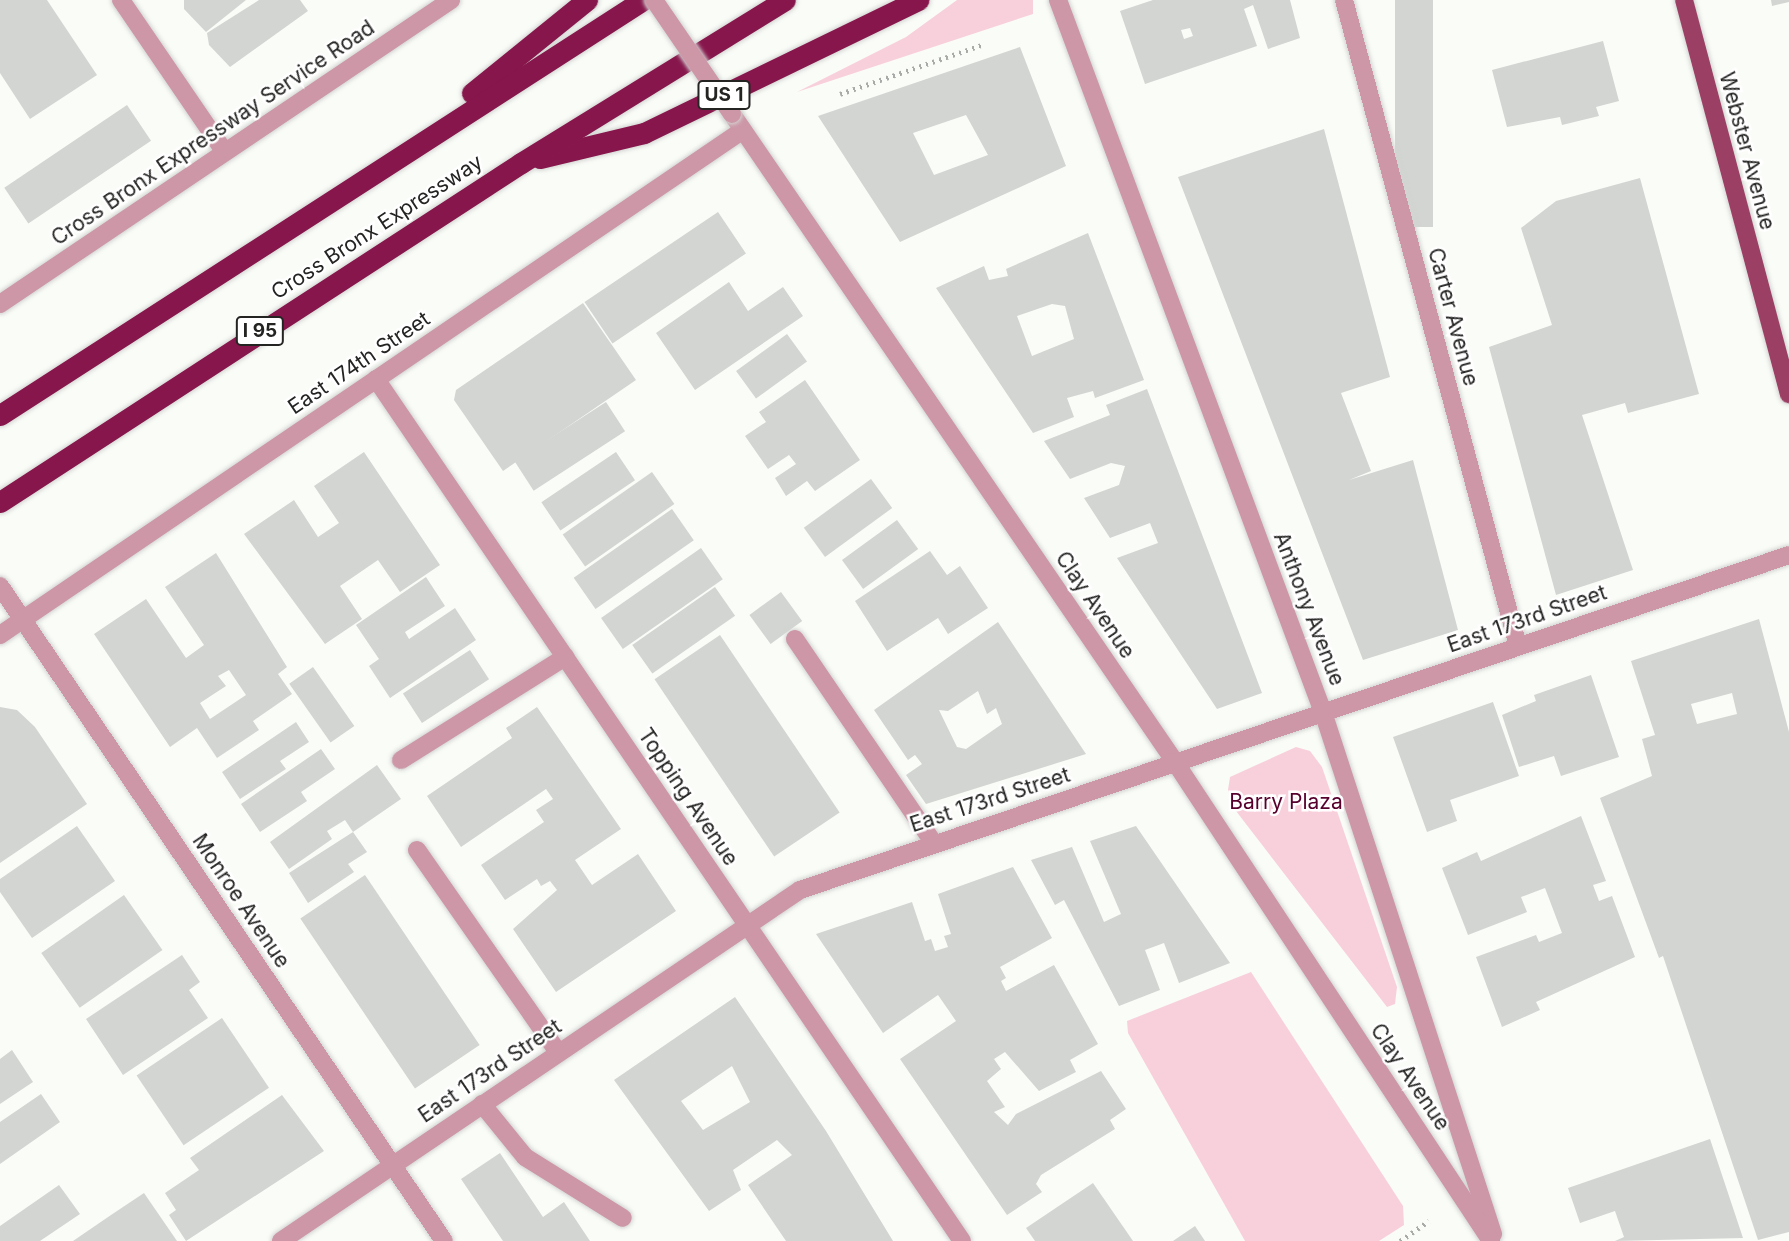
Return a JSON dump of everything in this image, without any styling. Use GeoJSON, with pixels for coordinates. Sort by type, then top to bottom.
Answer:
{"type":"FeatureCollection","features":[{"type":"Feature","properties":{"kind":"highway"},"geometry":{"type":"LineString","coordinates":[[385,162],[587,0]]}},
{"type":"Feature","properties":{"kind":"highway"},"geometry":{"type":"LineString","coordinates":[[0,415],[385,162],[643,0]]}},
{"type":"Feature","properties":{"kind":"highway","name":"Cross Bronx Expressway"},"geometry":{"type":"LineString","coordinates":[[0,502],[521,163],[785,0]]}},
{"type":"Feature","properties":{"kind":"highway","name":"US 1"},"geometry":{"type":"LineString","coordinates":[[521,163],[644,133],[918,0]]}},
{"type":"Feature","properties":{"kind":"main road","name":"Webster Avenue"},"geometry":{"type":"LineString","coordinates":[[1684,0],[1789,394]]}},
{"type":"Feature","properties":{"kind":"street"},"geometry":{"type":"LineString","coordinates":[[121,0],[225,151]]}},
{"type":"Feature","properties":{"kind":"street","name":"Cross Bronx Expressway Service Road"},"geometry":{"type":"LineString","coordinates":[[0,304],[451,0]]}},
{"type":"Feature","properties":{"kind":"street","name":"Clay Avenue"},"geometry":{"type":"LineString","coordinates":[[654,0],[1175,762],[1493,1241]]}},
{"type":"Feature","properties":{"kind":"street","name":"Anthony Avenue"},"geometry":{"type":"LineString","coordinates":[[1058,0],[1323,712],[1493,1241]]}},
{"type":"Feature","properties":{"kind":"street","name":"Carter Avenue"},"geometry":{"type":"LineString","coordinates":[[1344,0],[1518,646]]}},
{"type":"Feature","properties":{"kind":"street","name":"East 174th Street"},"geometry":{"type":"LineString","coordinates":[[0,635],[743,130]]}},
{"type":"Feature","properties":{"kind":"street","name":"Topping Avenue"},"geometry":{"type":"LineString","coordinates":[[376,379],[962,1241]]}},
{"type":"Feature","properties":{"kind":"street","name":"East 173rd Street"},"geometry":{"type":"LineString","coordinates":[[281,1241],[746,923],[800,890],[933,842],[1789,555]]}},
{"type":"Feature","properties":{"kind":"street","name":"Monroe Avenue"},"geometry":{"type":"LineString","coordinates":[[0,586],[444,1241]]}},
{"type":"Feature","properties":{"kind":"street"},"geometry":{"type":"LineString","coordinates":[[795,639],[933,842]]}},
{"type":"Feature","properties":{"kind":"street"},"geometry":{"type":"LineString","coordinates":[[401,760],[565,657]]}},
{"type":"Feature","properties":{"kind":"street"},"geometry":{"type":"LineString","coordinates":[[417,850],[558,1052]]}},
{"type":"Feature","properties":{"kind":"street"},"geometry":{"type":"LineString","coordinates":[[482,1104],[525,1157],[623,1218]]}},
{"type":"Feature","properties":{"kind":"path"},"geometry":{"type":"LineString","coordinates":[[840,94],[984,44]]}},
{"type":"Feature","properties":{"kind":"path"},"geometry":{"type":"LineString","coordinates":[[1400,1241],[1429,1221]]}},
{"type":"Feature","properties":{"kind":"green space"},"geometry":{"type":"Polygon","coordinates":[[[957,0],[1033,0],[1033,14],[797,92],[906,37],[957,0]]]}},
{"type":"Feature","properties":{"kind":"green space","name":"Barry Plaza"},"geometry":{"type":"Polygon","coordinates":[[[1296,747],[1310,751],[1322,767],[1397,987],[1395,1004],[1387,1007],[1236,811],[1228,790],[1230,777],[1296,747]]]}},
{"type":"Feature","properties":{"kind":"green space"},"geometry":{"type":"Polygon","coordinates":[[[1251,972],[1403,1206],[1404,1225],[1379,1241],[1245,1241],[1128,1033],[1127,1021],[1251,972]]]}},
{"type":"Feature","properties":{"kind":"building"},"geometry":{"type":"Polygon","coordinates":[[[0,0],[47,0],[97,75],[30,119],[0,73],[0,0]]]}},
{"type":"Feature","properties":{"kind":"building"},"geometry":{"type":"Polygon","coordinates":[[[184,0],[246,0],[206,32],[184,9],[184,0]]]}},
{"type":"Feature","properties":{"kind":"building"},"geometry":{"type":"Polygon","coordinates":[[[259,0],[300,0],[308,11],[230,67],[209,45],[207,33],[259,0]]]}},
{"type":"Feature","properties":{"kind":"building"},"geometry":{"type":"Polygon","coordinates":[[[1153,0],[1290,0],[1300,38],[1268,49],[1253,5],[1244,9],[1257,46],[1145,84],[1120,11],[1153,0]],[[1190,28],[1181,30],[1184,39],[1193,36],[1190,28]]]}},
{"type":"Feature","properties":{"kind":"building"},"geometry":{"type":"Polygon","coordinates":[[[1395,0],[1433,0],[1433,227],[1395,227],[1395,0]]]}},
{"type":"Feature","properties":{"kind":"building"},"geometry":{"type":"Polygon","coordinates":[[[1771,0],[1789,0],[1789,2],[1772,6],[1771,0]]]}},
{"type":"Feature","properties":{"kind":"building"},"geometry":{"type":"Polygon","coordinates":[[[1603,41],[1619,101],[1596,107],[1599,116],[1562,125],[1560,117],[1507,127],[1492,70],[1603,41]]]}},
{"type":"Feature","properties":{"kind":"building"},"geometry":{"type":"Polygon","coordinates":[[[1020,47],[1066,166],[900,242],[818,116],[1020,47]],[[966,115],[913,133],[934,175],[988,155],[966,115]]]}},
{"type":"Feature","properties":{"kind":"building"},"geometry":{"type":"Polygon","coordinates":[[[127,105],[151,141],[28,223],[4,188],[127,105]]]}},
{"type":"Feature","properties":{"kind":"building"},"geometry":{"type":"Polygon","coordinates":[[[1324,129],[1390,377],[1341,393],[1371,471],[1349,480],[1413,460],[1458,630],[1363,660],[1178,177],[1324,129]]]}},
{"type":"Feature","properties":{"kind":"building"},"geometry":{"type":"Polygon","coordinates":[[[1640,178],[1699,394],[1628,413],[1625,403],[1582,415],[1633,570],[1556,595],[1489,347],[1552,325],[1521,228],[1556,201],[1640,178]]]}},
{"type":"Feature","properties":{"kind":"building"},"geometry":{"type":"Polygon","coordinates":[[[718,212],[746,253],[612,343],[585,302],[718,212]]]}},
{"type":"Feature","properties":{"kind":"building"},"geometry":{"type":"Polygon","coordinates":[[[1088,233],[1144,380],[1095,398],[1093,391],[1067,398],[1074,417],[1033,433],[936,288],[984,266],[989,280],[1008,276],[1006,269],[1088,233]],[[1052,304],[1017,316],[1032,356],[1074,339],[1065,306],[1052,304]]]}},
{"type":"Feature","properties":{"kind":"building"},"geometry":{"type":"Polygon","coordinates":[[[729,282],[748,311],[783,287],[803,316],[695,390],[656,333],[729,282]]]}},
{"type":"Feature","properties":{"kind":"building"},"geometry":{"type":"Polygon","coordinates":[[[583,303],[636,380],[503,471],[454,400],[456,390],[583,303]]]}},
{"type":"Feature","properties":{"kind":"building"},"geometry":{"type":"Polygon","coordinates":[[[787,334],[807,362],[756,399],[736,371],[787,334]]]}},
{"type":"Feature","properties":{"kind":"building"},"geometry":{"type":"Polygon","coordinates":[[[805,380],[860,460],[815,491],[807,481],[786,496],[775,478],[796,464],[789,455],[768,469],[745,436],[766,422],[759,412],[805,380]]]}},
{"type":"Feature","properties":{"kind":"building"},"geometry":{"type":"Polygon","coordinates":[[[1147,389],[1262,693],[1217,709],[1117,558],[1158,543],[1150,523],[1110,538],[1084,498],[1119,485],[1125,466],[1111,463],[1070,479],[1044,441],[1110,415],[1106,405],[1147,389]]]}},
{"type":"Feature","properties":{"kind":"building"},"geometry":{"type":"Polygon","coordinates":[[[606,402],[625,431],[534,491],[515,461],[606,402]]]}},
{"type":"Feature","properties":{"kind":"building"},"geometry":{"type":"Polygon","coordinates":[[[364,452],[440,565],[400,592],[378,560],[340,586],[362,619],[325,644],[244,534],[294,500],[318,537],[339,523],[314,486],[364,452]]]}},
{"type":"Feature","properties":{"kind":"building"},"geometry":{"type":"Polygon","coordinates":[[[616,452],[635,480],[560,531],[541,502],[616,452]]]}},
{"type":"Feature","properties":{"kind":"building"},"geometry":{"type":"Polygon","coordinates":[[[652,472],[674,504],[585,566],[563,535],[652,472]]]}},
{"type":"Feature","properties":{"kind":"building"},"geometry":{"type":"Polygon","coordinates":[[[871,479],[892,508],[825,557],[804,528],[871,479]]]}},
{"type":"Feature","properties":{"kind":"building"},"geometry":{"type":"Polygon","coordinates":[[[672,509],[694,540],[595,609],[574,578],[672,509]]]}},
{"type":"Feature","properties":{"kind":"building"},"geometry":{"type":"Polygon","coordinates":[[[897,520],[918,549],[863,589],[842,560],[897,520]]]}},
{"type":"Feature","properties":{"kind":"building"},"geometry":{"type":"Polygon","coordinates":[[[701,548],[723,579],[623,649],[601,618],[701,548]]]}},
{"type":"Feature","properties":{"kind":"building"},"geometry":{"type":"Polygon","coordinates":[[[930,551],[947,575],[960,566],[988,608],[948,634],[938,618],[887,651],[855,601],[930,551]]]}},
{"type":"Feature","properties":{"kind":"building"},"geometry":{"type":"Polygon","coordinates":[[[216,553],[287,667],[278,674],[292,694],[253,721],[259,730],[217,758],[197,728],[170,747],[94,634],[146,599],[186,658],[204,645],[165,587],[216,553]],[[229,670],[218,676],[226,686],[200,703],[210,719],[246,695],[229,670]]]}},
{"type":"Feature","properties":{"kind":"building"},"geometry":{"type":"Polygon","coordinates":[[[426,577],[445,606],[405,632],[409,639],[455,608],[476,640],[390,698],[369,666],[379,659],[356,625],[426,577]]]}},
{"type":"Feature","properties":{"kind":"building"},"geometry":{"type":"Polygon","coordinates":[[[715,587],[735,616],[652,674],[632,645],[715,587]]]}},
{"type":"Feature","properties":{"kind":"building"},"geometry":{"type":"Polygon","coordinates":[[[781,592],[802,621],[771,644],[749,615],[781,592]]]}},
{"type":"Feature","properties":{"kind":"building"},"geometry":{"type":"Polygon","coordinates":[[[1759,619],[1789,732],[1789,1232],[1758,1240],[1663,956],[1659,958],[1600,798],[1652,776],[1642,739],[1655,735],[1631,661],[1759,619]],[[1732,693],[1691,704],[1697,724],[1737,714],[1732,693]]]}},
{"type":"Feature","properties":{"kind":"building"},"geometry":{"type":"Polygon","coordinates":[[[998,622],[1086,754],[926,804],[906,775],[922,764],[915,755],[908,760],[874,710],[998,622]],[[978,691],[948,711],[939,710],[957,747],[966,749],[1002,724],[996,708],[987,714],[978,691]]]}},
{"type":"Feature","properties":{"kind":"building"},"geometry":{"type":"Polygon","coordinates":[[[720,635],[840,812],[774,857],[655,679],[720,635]]]}},
{"type":"Feature","properties":{"kind":"building"},"geometry":{"type":"Polygon","coordinates":[[[470,650],[489,679],[422,723],[403,694],[470,650]]]}},
{"type":"Feature","properties":{"kind":"building"},"geometry":{"type":"Polygon","coordinates":[[[313,667],[354,726],[331,743],[289,684],[313,667]]]}},
{"type":"Feature","properties":{"kind":"building"},"geometry":{"type":"Polygon","coordinates":[[[1591,675],[1619,757],[1561,776],[1554,756],[1519,767],[1502,715],[1536,701],[1534,695],[1591,675]]]}},
{"type":"Feature","properties":{"kind":"building"},"geometry":{"type":"Polygon","coordinates":[[[1493,702],[1519,776],[1450,800],[1457,821],[1427,832],[1393,737],[1493,702]]]}},
{"type":"Feature","properties":{"kind":"building"},"geometry":{"type":"Polygon","coordinates":[[[0,707],[17,710],[35,727],[87,804],[0,863],[0,707]]]}},
{"type":"Feature","properties":{"kind":"building"},"geometry":{"type":"Polygon","coordinates":[[[537,707],[621,829],[575,860],[592,885],[638,854],[676,911],[556,992],[513,929],[557,890],[550,881],[541,886],[537,879],[505,900],[481,865],[544,822],[536,810],[553,799],[546,789],[461,847],[427,796],[512,738],[506,728],[537,707]]]}},
{"type":"Feature","properties":{"kind":"building"},"geometry":{"type":"Polygon","coordinates":[[[296,722],[309,742],[280,761],[286,769],[240,799],[222,772],[296,722]]]}},
{"type":"Feature","properties":{"kind":"building"},"geometry":{"type":"Polygon","coordinates":[[[321,749],[335,769],[301,792],[307,801],[260,832],[241,804],[321,749]]]}},
{"type":"Feature","properties":{"kind":"building"},"geometry":{"type":"Polygon","coordinates":[[[377,765],[401,799],[353,832],[345,820],[327,831],[332,839],[289,869],[270,842],[377,765]]]}},
{"type":"Feature","properties":{"kind":"building"},"geometry":{"type":"Polygon","coordinates":[[[1581,816],[1606,881],[1593,885],[1599,901],[1612,896],[1635,957],[1536,1002],[1540,1010],[1502,1027],[1476,957],[1536,935],[1539,942],[1562,933],[1545,888],[1521,897],[1527,912],[1468,935],[1442,868],[1477,852],[1481,861],[1581,816]]]}},
{"type":"Feature","properties":{"kind":"building"},"geometry":{"type":"Polygon","coordinates":[[[77,826],[115,881],[32,938],[0,892],[0,879],[77,826]]]}},
{"type":"Feature","properties":{"kind":"building"},"geometry":{"type":"Polygon","coordinates":[[[1136,826],[1230,963],[1179,983],[1164,943],[1145,950],[1160,990],[1119,1006],[1064,900],[1055,905],[1031,860],[1072,847],[1104,922],[1121,914],[1090,841],[1136,826]]]}},
{"type":"Feature","properties":{"kind":"building"},"geometry":{"type":"Polygon","coordinates":[[[353,832],[367,852],[348,864],[354,872],[308,903],[289,873],[353,832]]]}},
{"type":"Feature","properties":{"kind":"building"},"geometry":{"type":"Polygon","coordinates":[[[1013,867],[1052,938],[1000,967],[1006,978],[1001,981],[1006,991],[1054,965],[1098,1044],[1070,1060],[1076,1072],[1039,1091],[1005,1052],[994,1059],[1001,1069],[987,1081],[1005,1107],[994,1112],[1008,1125],[1016,1114],[1101,1071],[1126,1109],[1110,1120],[1115,1129],[1041,1175],[1036,1184],[1042,1192],[1007,1215],[900,1059],[956,1021],[938,995],[883,1033],[816,934],[912,902],[925,941],[931,939],[935,951],[948,947],[944,936],[951,934],[938,894],[1013,867]]]}},
{"type":"Feature","properties":{"kind":"building"},"geometry":{"type":"Polygon","coordinates":[[[365,875],[480,1045],[415,1089],[300,919],[365,875]]]}},
{"type":"Feature","properties":{"kind":"building"},"geometry":{"type":"Polygon","coordinates":[[[124,895],[162,950],[80,1008],[41,953],[124,895]]]}},
{"type":"Feature","properties":{"kind":"building"},"geometry":{"type":"Polygon","coordinates":[[[182,955],[200,982],[189,990],[208,1018],[123,1075],[86,1019],[182,955]]]}},
{"type":"Feature","properties":{"kind":"building"},"geometry":{"type":"Polygon","coordinates":[[[735,997],[826,1131],[893,1241],[786,1241],[748,1185],[792,1155],[777,1140],[733,1170],[741,1190],[709,1211],[614,1080],[735,997]],[[732,1066],[681,1101],[703,1130],[750,1102],[732,1066]]]}},
{"type":"Feature","properties":{"kind":"building"},"geometry":{"type":"Polygon","coordinates":[[[222,1018],[269,1088],[184,1145],[137,1076],[222,1018]]]}},
{"type":"Feature","properties":{"kind":"building"},"geometry":{"type":"Polygon","coordinates":[[[12,1050],[33,1082],[0,1104],[0,1059],[12,1050]]]}},
{"type":"Feature","properties":{"kind":"building"},"geometry":{"type":"Polygon","coordinates":[[[41,1094],[60,1122],[0,1164],[0,1122],[41,1094]]]}},
{"type":"Feature","properties":{"kind":"building"},"geometry":{"type":"Polygon","coordinates":[[[282,1095],[324,1151],[186,1241],[169,1215],[176,1210],[165,1193],[199,1170],[190,1158],[282,1095]]]}},
{"type":"Feature","properties":{"kind":"building"},"geometry":{"type":"Polygon","coordinates":[[[1710,1139],[1743,1238],[1615,1241],[1624,1237],[1615,1211],[1580,1223],[1568,1188],[1710,1139]]]}},
{"type":"Feature","properties":{"kind":"building"},"geometry":{"type":"Polygon","coordinates":[[[500,1153],[543,1217],[564,1202],[590,1241],[503,1241],[461,1179],[500,1153]]]}},
{"type":"Feature","properties":{"kind":"building"},"geometry":{"type":"Polygon","coordinates":[[[1093,1183],[1133,1241],[1035,1241],[1026,1228],[1093,1183]]]}},
{"type":"Feature","properties":{"kind":"building"},"geometry":{"type":"Polygon","coordinates":[[[59,1185],[80,1214],[40,1241],[0,1241],[0,1226],[59,1185]]]}},
{"type":"Feature","properties":{"kind":"building"},"geometry":{"type":"Polygon","coordinates":[[[144,1193],[177,1241],[73,1241],[111,1215],[144,1193]]]}},
{"type":"Feature","properties":{"kind":"building"},"geometry":{"type":"Polygon","coordinates":[[[1195,1226],[1205,1241],[1173,1241],[1195,1226]]]}}]}
